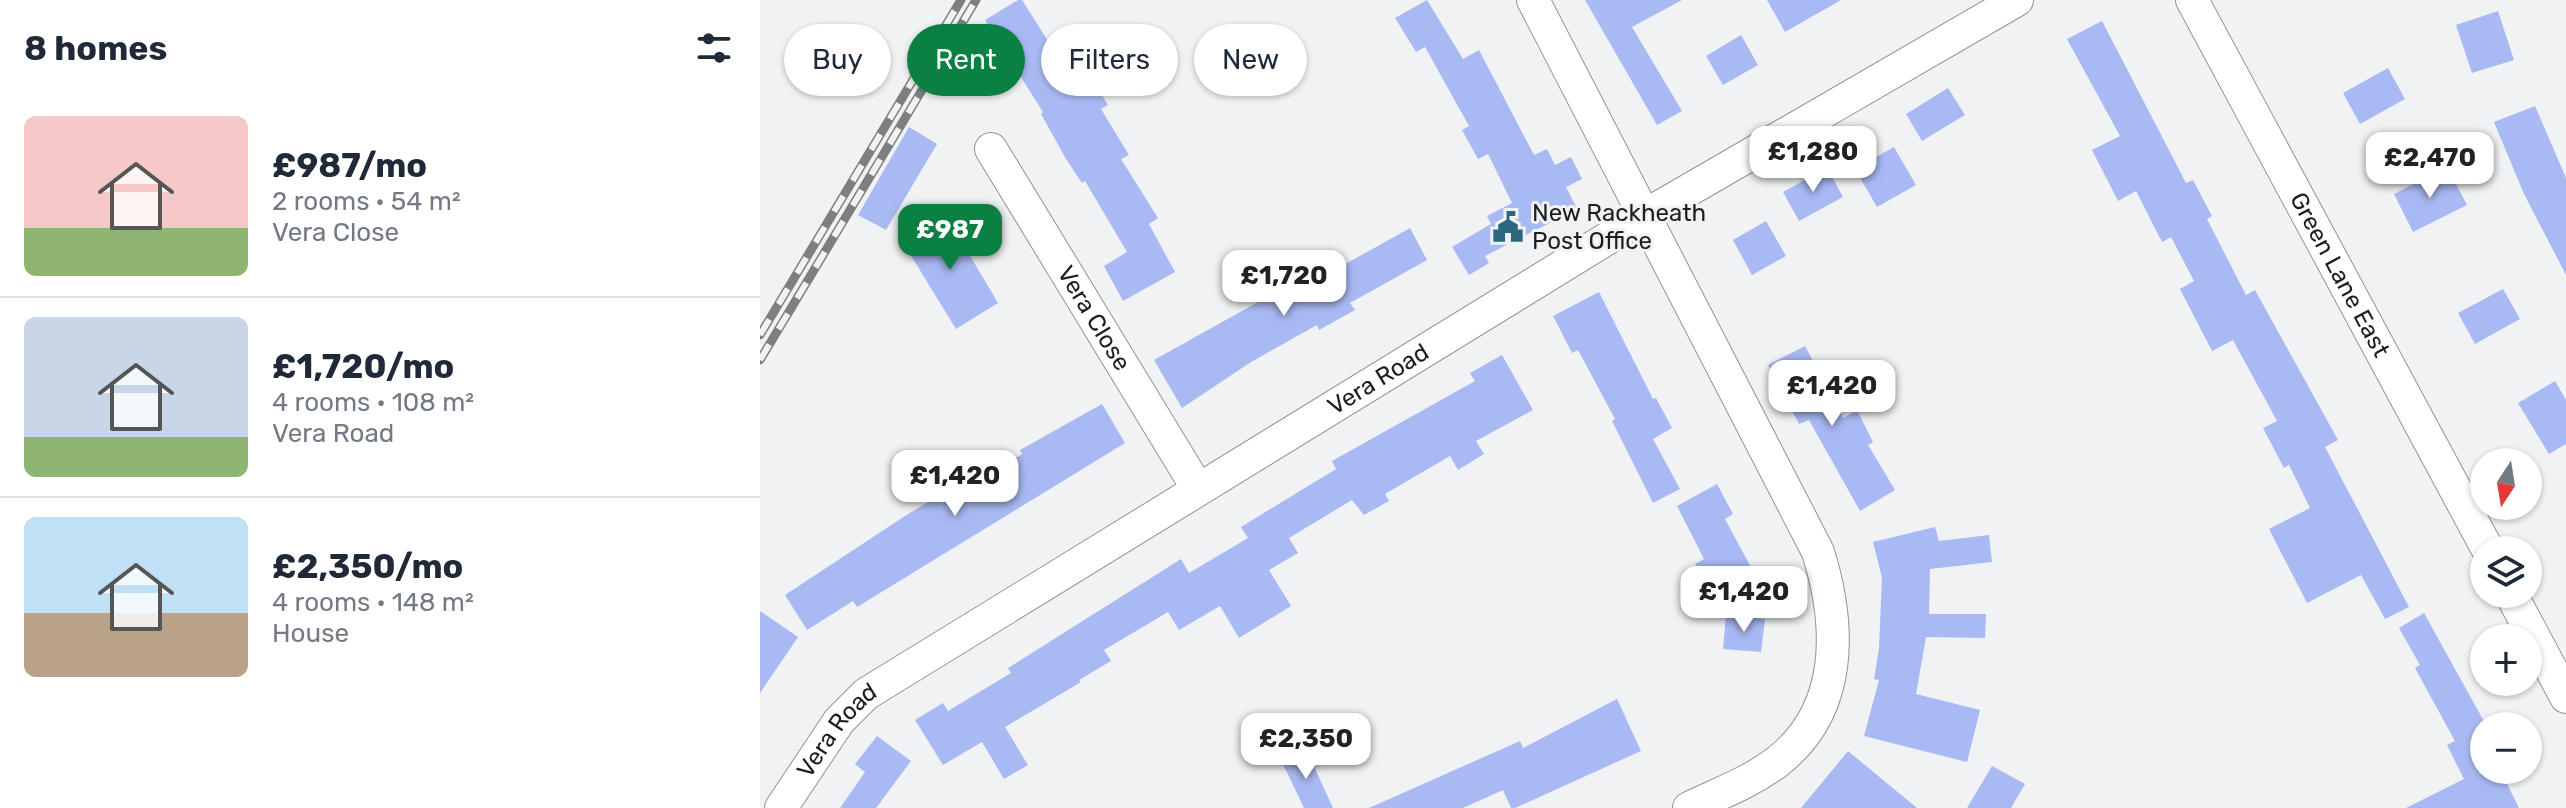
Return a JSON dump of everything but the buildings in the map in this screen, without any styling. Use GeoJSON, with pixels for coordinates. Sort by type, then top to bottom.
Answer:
{"type":"FeatureCollection","features":[{"type":"Feature","properties":{"kind":"street"},"geometry":{"type":"LineString","coordinates":[[1533,0],[1818,552],[1829,588],[1835,632],[1832,670],[1821,707],[1804,735],[1777,762],[1689,808]]}},
{"type":"Feature","properties":{"kind":"street","name":"Vera Road"},"geometry":{"type":"LineString","coordinates":[[781,808],[839,721],[866,694],[1644,216],[2017,0]]}},
{"type":"Feature","properties":{"kind":"street","name":"Green Lane East"},"geometry":{"type":"LineString","coordinates":[[2192,0],[2480,536]]}},
{"type":"Feature","properties":{"kind":"street","name":"Vera Close"},"geometry":{"type":"LineString","coordinates":[[991,149],[1198,489]]}},
{"type":"Feature","properties":{"kind":"street"},"geometry":{"type":"LineString","coordinates":[[2518,608],[2566,697]]}},
{"type":"Feature","properties":{"kind":"railway"},"geometry":{"type":"LineString","coordinates":[[760,335],[961,0]]}},
{"type":"Feature","properties":{"kind":"railway"},"geometry":{"type":"LineString","coordinates":[[760,360],[976,0]]}},
{"type":"Feature","properties":{"kind":"place","name":"New Rackheath Post Office"},"geometry":{"type":"Point","coordinates":[1508,227]}}]}
